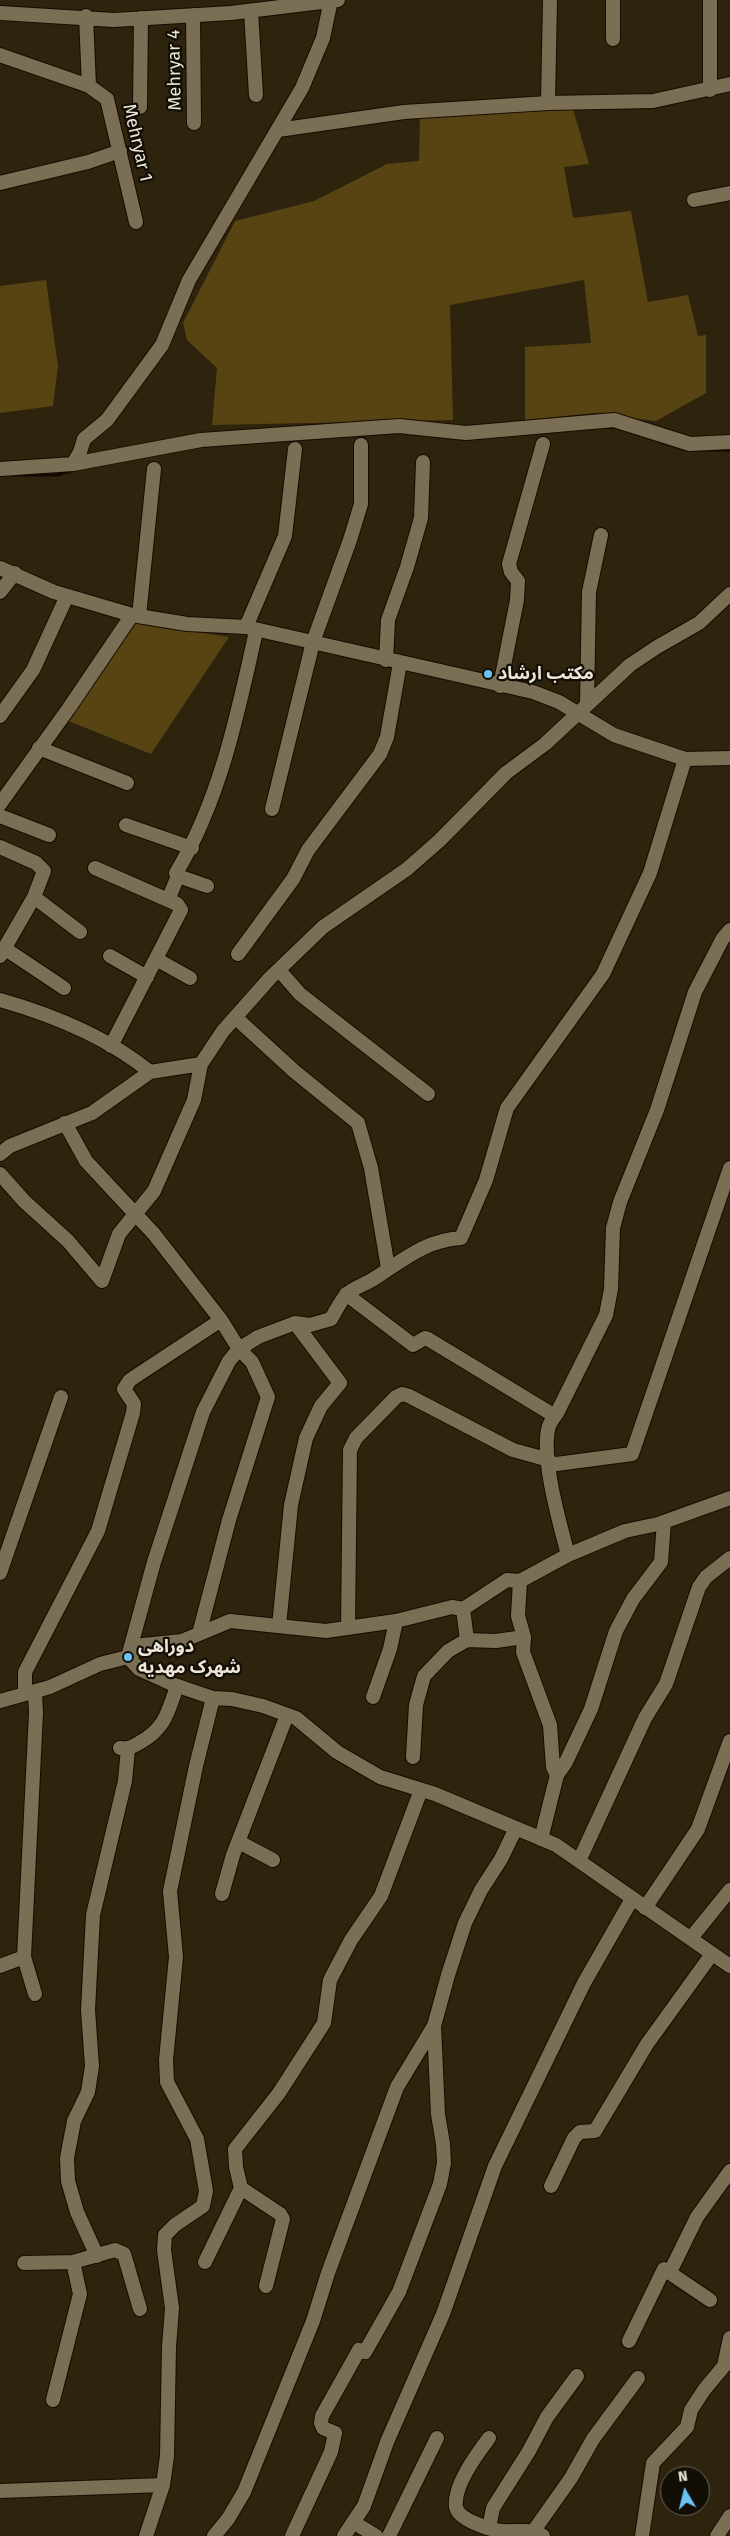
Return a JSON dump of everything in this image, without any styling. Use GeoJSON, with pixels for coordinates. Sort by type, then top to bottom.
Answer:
{"type":"FeatureCollection","features":[{"type":"Feature","properties":{"kind":"street"},"geometry":{"type":"LineString","coordinates":[[73,464],[80,452],[84,439],[107,420],[162,346],[189,280],[302,88],[323,38],[330,0]]}},
{"type":"Feature","properties":{"kind":"street"},"geometry":{"type":"LineString","coordinates":[[0,12],[86,16],[114,20],[251,10],[340,0]]}},
{"type":"Feature","properties":{"kind":"street"},"geometry":{"type":"LineString","coordinates":[[548,103],[550,0]]}},
{"type":"Feature","properties":{"kind":"street"},"geometry":{"type":"LineString","coordinates":[[613,0],[613,40]]}},
{"type":"Feature","properties":{"kind":"street"},"geometry":{"type":"LineString","coordinates":[[710,0],[710,90]]}},
{"type":"Feature","properties":{"kind":"street"},"geometry":{"type":"LineString","coordinates":[[251,10],[256,95]]}},
{"type":"Feature","properties":{"kind":"street","name":"Mehryar 4"},"geometry":{"type":"LineString","coordinates":[[193,15],[194,123]]}},
{"type":"Feature","properties":{"kind":"street"},"geometry":{"type":"LineString","coordinates":[[86,16],[89,86]]}},
{"type":"Feature","properties":{"kind":"street"},"geometry":{"type":"LineString","coordinates":[[140,107],[141,18]]}},
{"type":"Feature","properties":{"kind":"street","name":"Mehryar 1"},"geometry":{"type":"LineString","coordinates":[[0,55],[89,86],[107,99],[136,222]]}},
{"type":"Feature","properties":{"kind":"street"},"geometry":{"type":"LineString","coordinates":[[278,130],[404,112],[548,103],[653,101],[710,90],[730,84]]}},
{"type":"Feature","properties":{"kind":"street"},"geometry":{"type":"LineString","coordinates":[[0,182],[88,162],[120,151]]}},
{"type":"Feature","properties":{"kind":"street"},"geometry":{"type":"LineString","coordinates":[[694,200],[730,193]]}},
{"type":"Feature","properties":{"kind":"street"},"geometry":{"type":"LineString","coordinates":[[0,469],[73,464],[201,440],[399,426],[466,433],[614,420],[690,444],[730,442]]}},
{"type":"Feature","properties":{"kind":"street"},"geometry":{"type":"LineString","coordinates":[[500,686],[517,600],[518,581],[511,572],[509,564],[543,444]]}},
{"type":"Feature","properties":{"kind":"street"},"geometry":{"type":"LineString","coordinates":[[272,809],[313,642],[361,504],[361,445]]}},
{"type":"Feature","properties":{"kind":"street"},"geometry":{"type":"LineString","coordinates":[[168,900],[178,876],[176,873],[192,848],[219,777],[240,701],[251,629],[285,536],[295,449]]}},
{"type":"Feature","properties":{"kind":"street"},"geometry":{"type":"LineString","coordinates":[[386,660],[388,620],[408,567],[421,518],[423,462]]}},
{"type":"Feature","properties":{"kind":"street"},"geometry":{"type":"LineString","coordinates":[[0,804],[136,616],[154,469]]}},
{"type":"Feature","properties":{"kind":"street"},"geometry":{"type":"LineString","coordinates":[[583,708],[589,592],[601,535]]}},
{"type":"Feature","properties":{"kind":"street"},"geometry":{"type":"LineString","coordinates":[[0,568],[67,596],[136,616],[187,624],[251,629],[533,692],[559,702],[583,708],[614,735],[685,759],[730,758]]}},
{"type":"Feature","properties":{"kind":"street"},"geometry":{"type":"LineString","coordinates":[[0,592],[14,573]]}},
{"type":"Feature","properties":{"kind":"street"},"geometry":{"type":"LineString","coordinates":[[0,1174],[24,1201],[68,1241],[102,1281],[119,1234],[134,1213],[154,1191],[194,1100],[201,1064],[223,1031],[235,1017],[279,970],[324,927],[407,869],[440,840],[506,773],[545,744],[630,665],[699,623],[730,594]]}},
{"type":"Feature","properties":{"kind":"street"},"geometry":{"type":"LineString","coordinates":[[0,716],[33,670],[67,596]]}},
{"type":"Feature","properties":{"kind":"street"},"geometry":{"type":"LineString","coordinates":[[238,954],[294,879],[308,850],[380,754],[387,737],[400,663]]}},
{"type":"Feature","properties":{"kind":"street"},"geometry":{"type":"LineString","coordinates":[[39,748],[126,783]]}},
{"type":"Feature","properties":{"kind":"street"},"geometry":{"type":"LineString","coordinates":[[128,1657],[154,1562],[203,1412],[229,1360],[239,1348],[258,1337],[295,1323],[310,1325],[331,1319],[346,1294],[401,1258],[428,1245],[447,1239],[460,1238],[486,1180],[506,1108],[607,966],[650,873],[685,759]]}},
{"type":"Feature","properties":{"kind":"street"},"geometry":{"type":"LineString","coordinates":[[0,816],[49,835]]}},
{"type":"Feature","properties":{"kind":"street"},"geometry":{"type":"LineString","coordinates":[[126,824],[192,848]]}},
{"type":"Feature","properties":{"kind":"street"},"geometry":{"type":"LineString","coordinates":[[0,847],[36,863],[44,871],[34,897],[2,952],[64,988]]}},
{"type":"Feature","properties":{"kind":"street"},"geometry":{"type":"LineString","coordinates":[[95,868],[168,900],[180,906],[181,910],[111,1046]]}},
{"type":"Feature","properties":{"kind":"street"},"geometry":{"type":"LineString","coordinates":[[178,876],[207,886]]}},
{"type":"Feature","properties":{"kind":"street"},"geometry":{"type":"LineString","coordinates":[[34,897],[80,932]]}},
{"type":"Feature","properties":{"kind":"street"},"geometry":{"type":"LineString","coordinates":[[568,1555],[553,1499],[548,1429],[606,1315],[611,1289],[613,1228],[620,1202],[657,1110],[695,992],[723,938],[730,930]]}},
{"type":"Feature","properties":{"kind":"street"},"geometry":{"type":"LineString","coordinates":[[110,956],[147,978]]}},
{"type":"Feature","properties":{"kind":"street"},"geometry":{"type":"LineString","coordinates":[[156,959],[190,978]]}},
{"type":"Feature","properties":{"kind":"street"},"geometry":{"type":"LineString","coordinates":[[279,970],[308,1000],[428,1094]]}},
{"type":"Feature","properties":{"kind":"street"},"geometry":{"type":"LineString","coordinates":[[0,1000],[58,1018],[111,1046],[150,1072]]}},
{"type":"Feature","properties":{"kind":"street"},"geometry":{"type":"LineString","coordinates":[[235,1017],[294,1071],[358,1123],[371,1168],[388,1268]]}},
{"type":"Feature","properties":{"kind":"street"},"geometry":{"type":"LineString","coordinates":[[0,1154],[10,1146],[92,1113],[150,1072],[201,1064]]}},
{"type":"Feature","properties":{"kind":"street"},"geometry":{"type":"LineString","coordinates":[[65,1123],[86,1161],[154,1234],[221,1320],[239,1348],[252,1362],[268,1397],[229,1520],[199,1634]]}},
{"type":"Feature","properties":{"kind":"street"},"geometry":{"type":"LineString","coordinates":[[348,1628],[350,1450],[356,1438],[396,1397],[402,1394],[513,1450],[549,1463],[632,1454],[730,1168]]}},
{"type":"Feature","properties":{"kind":"street"},"geometry":{"type":"LineString","coordinates":[[346,1294],[413,1344],[425,1338],[428,1339],[555,1416]]}},
{"type":"Feature","properties":{"kind":"street"},"geometry":{"type":"LineString","coordinates":[[35,1994],[24,1957],[36,1713],[25,1672],[98,1531],[133,1413],[134,1404],[124,1389],[130,1380],[221,1320]]}},
{"type":"Feature","properties":{"kind":"street"},"geometry":{"type":"LineString","coordinates":[[279,1626],[291,1504],[306,1438],[321,1406],[340,1383],[295,1323]]}},
{"type":"Feature","properties":{"kind":"street"},"geometry":{"type":"LineString","coordinates":[[0,1573],[61,1397]]}},
{"type":"Feature","properties":{"kind":"street"},"geometry":{"type":"LineString","coordinates":[[0,1701],[30,1693],[100,1664],[128,1657],[142,1645],[182,1641],[230,1621],[326,1631],[396,1621],[452,1607],[463,1610],[507,1580],[520,1581],[568,1555],[625,1531],[664,1522],[730,1498]]}},
{"type":"Feature","properties":{"kind":"street"},"geometry":{"type":"LineString","coordinates":[[541,1839],[556,1775],[566,1762],[591,1709],[616,1631],[633,1599],[661,1562],[664,1522]]}},
{"type":"Feature","properties":{"kind":"street"},"geometry":{"type":"LineString","coordinates":[[579,1861],[645,1718],[666,1684],[699,1587],[706,1577],[730,1558]]}},
{"type":"Feature","properties":{"kind":"street"},"geometry":{"type":"LineString","coordinates":[[520,1581],[518,1616],[524,1637],[523,1652],[550,1725],[553,1766],[556,1775]]}},
{"type":"Feature","properties":{"kind":"street"},"geometry":{"type":"LineString","coordinates":[[463,1610],[466,1640]]}},
{"type":"Feature","properties":{"kind":"street"},"geometry":{"type":"LineString","coordinates":[[373,1697],[390,1649],[396,1621]]}},
{"type":"Feature","properties":{"kind":"street"},"geometry":{"type":"LineString","coordinates":[[413,1757],[416,1705],[424,1676],[448,1650],[466,1640],[496,1641],[524,1637]]}},
{"type":"Feature","properties":{"kind":"street"},"geometry":{"type":"LineString","coordinates":[[128,1657],[139,1668],[177,1686],[213,1698],[247,1703],[296,1718],[337,1752],[380,1776],[421,1790],[556,1845],[730,1966]]}},
{"type":"Feature","properties":{"kind":"street"},"geometry":{"type":"LineString","coordinates":[[97,2256],[75,2204],[68,2181],[67,2158],[74,2121],[88,2092],[92,2066],[88,2010],[93,1916],[125,1781],[124,1749],[157,1732],[167,1716],[177,1686]]}},
{"type":"Feature","properties":{"kind":"street"},"geometry":{"type":"LineString","coordinates":[[146,2536],[163,2485],[167,2456],[169,2347],[172,2308],[164,2250],[165,2235],[175,2225],[203,2206],[206,2191],[197,2140],[167,2082],[166,2060],[176,1957],[170,1891],[196,1766],[213,1698]]}},
{"type":"Feature","properties":{"kind":"street"},"geometry":{"type":"LineString","coordinates":[[222,1894],[286,1715]]}},
{"type":"Feature","properties":{"kind":"street"},"geometry":{"type":"LineString","coordinates":[[645,1908],[698,1829],[730,1741]]}},
{"type":"Feature","properties":{"kind":"street"},"geometry":{"type":"LineString","coordinates":[[205,2262],[241,2188],[236,2167],[235,2149],[279,2093],[324,2023],[330,1980],[351,1940],[381,1896],[421,1790]]}},
{"type":"Feature","properties":{"kind":"street"},"geometry":{"type":"LineString","coordinates":[[214,2536],[228,2519],[244,2492],[313,2321],[328,2273],[397,2087],[434,2026],[448,1975],[466,1923],[481,1890],[502,1859],[516,1828]]}},
{"type":"Feature","properties":{"kind":"street"},"geometry":{"type":"LineString","coordinates":[[239,1842],[273,1860]]}},
{"type":"Feature","properties":{"kind":"street"},"geometry":{"type":"LineString","coordinates":[[691,1938],[730,1890]]}},
{"type":"Feature","properties":{"kind":"street"},"geometry":{"type":"LineString","coordinates":[[344,2536],[364,2506],[387,2442],[443,2314],[495,2166],[584,1983],[632,1899]]}},
{"type":"Feature","properties":{"kind":"street"},"geometry":{"type":"LineString","coordinates":[[550,2186],[574,2138],[580,2132],[595,2131],[646,2044],[712,1954]]}},
{"type":"Feature","properties":{"kind":"street"},"geometry":{"type":"LineString","coordinates":[[0,1966],[24,1957]]}},
{"type":"Feature","properties":{"kind":"street"},"geometry":{"type":"LineString","coordinates":[[292,2536],[331,2452],[335,2433],[323,2428],[321,2423],[322,2416],[359,2350],[365,2352],[399,2292],[440,2184],[444,2163],[438,2105],[434,2026]]}},
{"type":"Feature","properties":{"kind":"street"},"geometry":{"type":"LineString","coordinates":[[670,2272],[697,2217],[730,2171]]}},
{"type":"Feature","properties":{"kind":"street"},"geometry":{"type":"LineString","coordinates":[[241,2188],[280,2214],[283,2219],[266,2286]]}},
{"type":"Feature","properties":{"kind":"street"},"geometry":{"type":"LineString","coordinates":[[24,2263],[73,2262],[115,2250],[124,2254],[140,2309]]}},
{"type":"Feature","properties":{"kind":"street"},"geometry":{"type":"LineString","coordinates":[[53,2400],[80,2294],[73,2262]]}},
{"type":"Feature","properties":{"kind":"street"},"geometry":{"type":"LineString","coordinates":[[629,2341],[664,2269],[710,2300]]}},
{"type":"Feature","properties":{"kind":"street"},"geometry":{"type":"LineString","coordinates":[[642,2536],[653,2463],[687,2427],[691,2410],[704,2390],[724,2366],[730,2338]]}},
{"type":"Feature","properties":{"kind":"street"},"geometry":{"type":"LineString","coordinates":[[489,2528],[493,2508],[529,2451],[547,2417],[577,2376]]}},
{"type":"Feature","properties":{"kind":"street"},"geometry":{"type":"LineString","coordinates":[[489,2438],[472,2460],[460,2486],[456,2506],[458,2513],[482,2527],[536,2534],[593,2439],[638,2378]]}},
{"type":"Feature","properties":{"kind":"street"},"geometry":{"type":"LineString","coordinates":[[389,2536],[437,2438]]}},
{"type":"Feature","properties":{"kind":"street"},"geometry":{"type":"LineString","coordinates":[[0,2491],[163,2485]]}},
{"type":"Feature","properties":{"kind":"street"},"geometry":{"type":"LineString","coordinates":[[717,2536],[730,2516]]}},
{"type":"Feature","properties":{"kind":"street"},"geometry":{"type":"LineString","coordinates":[[353,2522],[376,2536]]}},
{"type":"Feature","properties":{"kind":"shaded area"},"geometry":{"type":"Polygon","coordinates":[[[573,109],[589,164],[564,167],[573,218],[631,211],[648,302],[688,295],[698,336],[706,335],[706,393],[656,421],[594,413],[525,420],[525,347],[591,343],[584,280],[450,305],[453,420],[212,425],[217,368],[187,340],[183,323],[235,221],[314,201],[387,164],[419,161],[420,117],[573,109]]]}},
{"type":"Feature","properties":{"kind":"shaded area"},"geometry":{"type":"Polygon","coordinates":[[[46,280],[58,366],[53,406],[0,413],[0,286],[46,280]]]}},
{"type":"Feature","properties":{"kind":"shaded area"},"geometry":{"type":"Polygon","coordinates":[[[132,622],[229,637],[151,754],[66,720],[132,622]]]}},
{"type":"Feature","properties":{"kind":"waterway"},"geometry":{"type":"LineString","coordinates":[[606,427],[620,428]]}},
{"type":"Feature","properties":{"kind":"waterway"},"geometry":{"type":"LineString","coordinates":[[661,442],[684,449]]}},
{"type":"Feature","properties":{"kind":"waterway"},"geometry":{"type":"LineString","coordinates":[[690,450],[730,450]]}},
{"type":"Feature","properties":{"kind":"waterway"},"geometry":{"type":"LineString","coordinates":[[13,475],[57,475],[74,470]]}},
{"type":"Feature","properties":{"kind":"place","name":"مکتب ارشاد"},"geometry":{"type":"Point","coordinates":[488,674]}},
{"type":"Feature","properties":{"kind":"place","name":"دوراهی شهرک مهدیه"},"geometry":{"type":"Point","coordinates":[128,1657]}}]}
